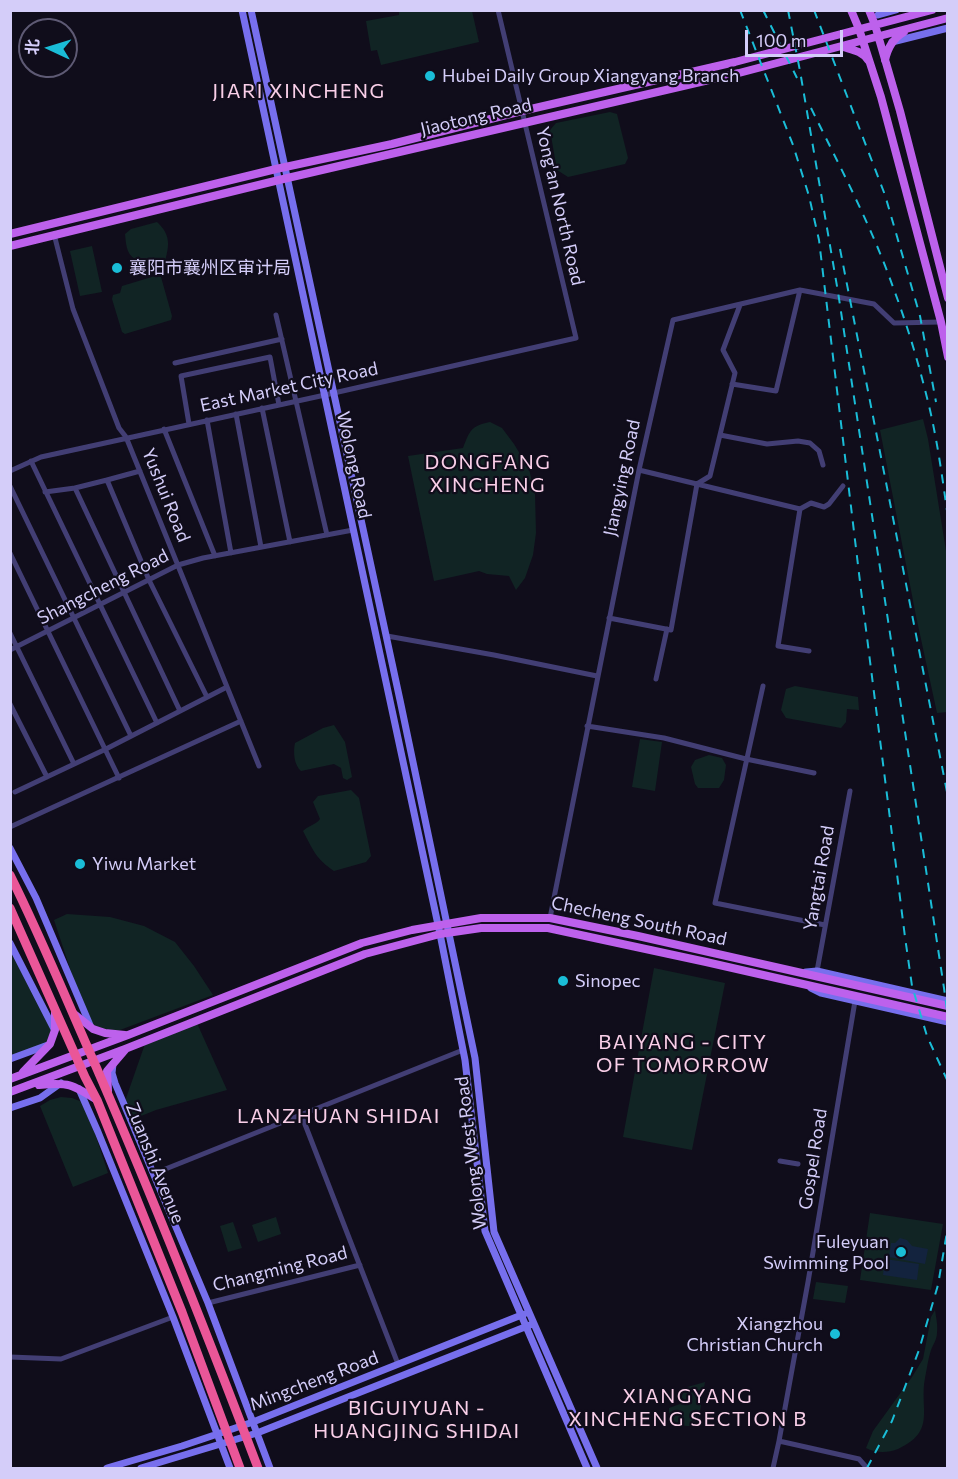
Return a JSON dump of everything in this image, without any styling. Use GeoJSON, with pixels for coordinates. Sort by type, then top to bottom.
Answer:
{"type":"FeatureCollection","features":[{"type":"Feature","properties":{"kind":"highway","name":"Zuanshi Avenue"},"geometry":{"type":"LineString","coordinates":[[10,875],[35,925],[108,1091],[196,1307],[258,1468]]}},
{"type":"Feature","properties":{"kind":"highway","name":"Zuanshi Avenue"},"geometry":{"type":"LineString","coordinates":[[11,912],[97,1100],[182,1311],[226,1444],[240,1468]]}},
{"type":"Feature","properties":{"kind":"main road","name":"Wolong Road"},"geometry":{"type":"LineString","coordinates":[[242,10],[281,168]]}},
{"type":"Feature","properties":{"kind":"main road","name":"Wolong Road"},"geometry":{"type":"LineString","coordinates":[[251,10],[352,530],[444,929]]}},
{"type":"Feature","properties":{"kind":"main road"},"geometry":{"type":"LineString","coordinates":[[851,10],[881,98],[948,357]]}},
{"type":"Feature","properties":{"kind":"main road"},"geometry":{"type":"LineString","coordinates":[[835,36],[847,26],[851,10]]}},
{"type":"Feature","properties":{"kind":"main road"},"geometry":{"type":"LineString","coordinates":[[873,12],[896,10]]}},
{"type":"Feature","properties":{"kind":"main road","name":"Jiaotong Road"},"geometry":{"type":"LineString","coordinates":[[10,234],[735,62],[932,10]]}},
{"type":"Feature","properties":{"kind":"main road"},"geometry":{"type":"LineString","coordinates":[[873,12],[885,18],[905,17]]}},
{"type":"Feature","properties":{"kind":"main road"},"geometry":{"type":"LineString","coordinates":[[873,12],[948,297]]}},
{"type":"Feature","properties":{"kind":"main road","name":"Jiaotong Road"},"geometry":{"type":"LineString","coordinates":[[10,246],[283,179],[739,73],[948,18]]}},
{"type":"Feature","properties":{"kind":"main road"},"geometry":{"type":"LineString","coordinates":[[885,60],[888,49],[895,38],[909,28]]}},
{"type":"Feature","properties":{"kind":"main road"},"geometry":{"type":"LineString","coordinates":[[892,42],[948,28]]}},
{"type":"Feature","properties":{"kind":"main road"},"geometry":{"type":"LineString","coordinates":[[840,46],[857,51],[870,63]]}},
{"type":"Feature","properties":{"kind":"main road","name":"Wolong Road"},"geometry":{"type":"LineString","coordinates":[[283,179],[334,393],[387,636],[444,929]]}},
{"type":"Feature","properties":{"kind":"main road"},"geometry":{"type":"LineString","coordinates":[[10,848],[39,905],[93,1029]]}},
{"type":"Feature","properties":{"kind":"main road"},"geometry":{"type":"LineString","coordinates":[[35,925],[39,905]]}},
{"type":"Feature","properties":{"kind":"main road","name":"Checheng South Road"},"geometry":{"type":"LineString","coordinates":[[10,1092],[365,954],[481,918],[550,918],[948,1006]]}},
{"type":"Feature","properties":{"kind":"main road","name":"Checheng South Road"},"geometry":{"type":"LineString","coordinates":[[15,1077],[362,943],[444,929],[548,928],[948,1017]]}},
{"type":"Feature","properties":{"kind":"main road","name":"Wolong West Road"},"geometry":{"type":"LineString","coordinates":[[444,929],[463,1050],[485,1231],[597,1468]]}},
{"type":"Feature","properties":{"kind":"main road","name":"Wolong West Road"},"geometry":{"type":"LineString","coordinates":[[444,929],[475,1058],[494,1232],[525,1314]]}},
{"type":"Feature","properties":{"kind":"main road"},"geometry":{"type":"LineString","coordinates":[[10,943],[55,1030]]}},
{"type":"Feature","properties":{"kind":"main road"},"geometry":{"type":"LineString","coordinates":[[799,973],[817,971],[948,1001]]}},
{"type":"Feature","properties":{"kind":"main road"},"geometry":{"type":"LineString","coordinates":[[803,984],[821,993],[948,1022]]}},
{"type":"Feature","properties":{"kind":"main road"},"geometry":{"type":"LineString","coordinates":[[15,1077],[50,1044],[55,1030],[55,1007]]}},
{"type":"Feature","properties":{"kind":"main road"},"geometry":{"type":"LineString","coordinates":[[73,1013],[93,1029],[105,1033],[128,1035]]}},
{"type":"Feature","properties":{"kind":"main road"},"geometry":{"type":"LineString","coordinates":[[10,1059],[50,1044]]}},
{"type":"Feature","properties":{"kind":"main road"},"geometry":{"type":"LineString","coordinates":[[108,1091],[107,1071],[125,1049]]}},
{"type":"Feature","properties":{"kind":"main road"},"geometry":{"type":"LineString","coordinates":[[113,1064],[112,1073],[115,1083],[208,1303],[270,1468]]}},
{"type":"Feature","properties":{"kind":"main road"},"geometry":{"type":"LineString","coordinates":[[26,1086],[62,1083],[78,1088],[97,1100]]}},
{"type":"Feature","properties":{"kind":"main road"},"geometry":{"type":"LineString","coordinates":[[10,1108],[40,1098],[62,1083]]}},
{"type":"Feature","properties":{"kind":"main road"},"geometry":{"type":"LineString","coordinates":[[78,1088],[222,1432]]}},
{"type":"Feature","properties":{"kind":"main road"},"geometry":{"type":"LineString","coordinates":[[129,1180],[137,1228]]}},
{"type":"Feature","properties":{"kind":"main road"},"geometry":{"type":"LineString","coordinates":[[196,1307],[208,1303]]}},
{"type":"Feature","properties":{"kind":"main road"},"geometry":{"type":"LineString","coordinates":[[173,1317],[182,1311]]}},
{"type":"Feature","properties":{"kind":"main road","name":"Mingcheng Road"},"geometry":{"type":"LineString","coordinates":[[107,1468],[253,1422],[525,1314]]}},
{"type":"Feature","properties":{"kind":"main road","name":"Wolong West Road"},"geometry":{"type":"LineString","coordinates":[[530,1324],[587,1468]]}},
{"type":"Feature","properties":{"kind":"main road","name":"Mingcheng Road"},"geometry":{"type":"LineString","coordinates":[[141,1468],[257,1433],[530,1324]]}},
{"type":"Feature","properties":{"kind":"main road"},"geometry":{"type":"LineString","coordinates":[[226,1444],[231,1468]]}},
{"type":"Feature","properties":{"kind":"street","name":"Yong'an North Road"},"geometry":{"type":"LineString","coordinates":[[498,10],[576,338]]}},
{"type":"Feature","properties":{"kind":"street","name":"Yushui Road"},"geometry":{"type":"LineString","coordinates":[[54,234],[73,309],[119,428],[126,437],[259,766]]}},
{"type":"Feature","properties":{"kind":"street","name":"Jiangying Road"},"geometry":{"type":"LineString","coordinates":[[550,918],[639,470],[673,320],[800,290],[874,304],[894,323],[940,322]]}},
{"type":"Feature","properties":{"kind":"street"},"geometry":{"type":"LineString","coordinates":[[732,384],[776,391],[800,290]]}},
{"type":"Feature","properties":{"kind":"street"},"geometry":{"type":"LineString","coordinates":[[609,618],[670,630],[697,484],[710,476],[735,373],[723,350],[740,304]]}},
{"type":"Feature","properties":{"kind":"street"},"geometry":{"type":"LineString","coordinates":[[276,315],[327,535]]}},
{"type":"Feature","properties":{"kind":"street","name":"East Market City Road"},"geometry":{"type":"LineString","coordinates":[[10,471],[40,457],[576,338]]}},
{"type":"Feature","properties":{"kind":"street"},"geometry":{"type":"LineString","coordinates":[[175,363],[282,339]]}},
{"type":"Feature","properties":{"kind":"street"},"geometry":{"type":"LineString","coordinates":[[189,424],[181,376],[270,357],[279,405]]}},
{"type":"Feature","properties":{"kind":"street"},"geometry":{"type":"LineString","coordinates":[[262,408],[290,542]]}},
{"type":"Feature","properties":{"kind":"street"},"geometry":{"type":"LineString","coordinates":[[236,414],[261,547]]}},
{"type":"Feature","properties":{"kind":"street"},"geometry":{"type":"LineString","coordinates":[[207,420],[231,553]]}},
{"type":"Feature","properties":{"kind":"street"},"geometry":{"type":"LineString","coordinates":[[164,429],[215,556]]}},
{"type":"Feature","properties":{"kind":"street"},"geometry":{"type":"LineString","coordinates":[[720,435],[766,444],[798,441],[810,443],[819,451],[823,465]]}},
{"type":"Feature","properties":{"kind":"street"},"geometry":{"type":"LineString","coordinates":[[30,461],[157,723]]}},
{"type":"Feature","properties":{"kind":"street"},"geometry":{"type":"LineString","coordinates":[[639,470],[800,509],[811,503],[824,507],[843,486]]}},
{"type":"Feature","properties":{"kind":"street"},"geometry":{"type":"LineString","coordinates":[[45,492],[75,488],[140,471]]}},
{"type":"Feature","properties":{"kind":"street"},"geometry":{"type":"LineString","coordinates":[[108,480],[149,580],[207,697]]}},
{"type":"Feature","properties":{"kind":"street"},"geometry":{"type":"LineString","coordinates":[[10,486],[131,736]]}},
{"type":"Feature","properties":{"kind":"street"},"geometry":{"type":"LineString","coordinates":[[75,488],[180,711]]}},
{"type":"Feature","properties":{"kind":"street"},"geometry":{"type":"LineString","coordinates":[[800,509],[778,646],[809,651]]}},
{"type":"Feature","properties":{"kind":"street","name":"Shangcheng Road"},"geometry":{"type":"LineString","coordinates":[[10,650],[178,565],[352,530]]}},
{"type":"Feature","properties":{"kind":"street"},"geometry":{"type":"LineString","coordinates":[[10,554],[119,777]]}},
{"type":"Feature","properties":{"kind":"street"},"geometry":{"type":"LineString","coordinates":[[656,679],[666,629]]}},
{"type":"Feature","properties":{"kind":"street"},"geometry":{"type":"LineString","coordinates":[[10,633],[74,764]]}},
{"type":"Feature","properties":{"kind":"street"},"geometry":{"type":"LineString","coordinates":[[387,636],[597,676]]}},
{"type":"Feature","properties":{"kind":"street"},"geometry":{"type":"LineString","coordinates":[[763,686],[715,903],[825,925]]}},
{"type":"Feature","properties":{"kind":"street"},"geometry":{"type":"LineString","coordinates":[[15,792],[227,687]]}},
{"type":"Feature","properties":{"kind":"street"},"geometry":{"type":"LineString","coordinates":[[10,704],[47,777]]}},
{"type":"Feature","properties":{"kind":"street"},"geometry":{"type":"LineString","coordinates":[[10,828],[240,722]]}},
{"type":"Feature","properties":{"kind":"street"},"geometry":{"type":"LineString","coordinates":[[588,726],[664,738],[746,759],[814,773]]}},
{"type":"Feature","properties":{"kind":"street","name":"Yangtai Road"},"geometry":{"type":"LineString","coordinates":[[817,971],[850,791]]}},
{"type":"Feature","properties":{"kind":"street","name":"Gospel Road"},"geometry":{"type":"LineString","coordinates":[[773,1468],[808,1282],[855,1001]]}},
{"type":"Feature","properties":{"kind":"street"},"geometry":{"type":"LineString","coordinates":[[153,1174],[463,1050]]}},
{"type":"Feature","properties":{"kind":"street"},"geometry":{"type":"LineString","coordinates":[[302,1114],[398,1364]]}},
{"type":"Feature","properties":{"kind":"street"},"geometry":{"type":"LineString","coordinates":[[780,1161],[798,1164]]}},
{"type":"Feature","properties":{"kind":"street","name":"Changming Road"},"geometry":{"type":"LineString","coordinates":[[208,1303],[360,1265]]}},
{"type":"Feature","properties":{"kind":"street"},"geometry":{"type":"LineString","coordinates":[[10,1357],[62,1359],[173,1317]]}},
{"type":"Feature","properties":{"kind":"street"},"geometry":{"type":"LineString","coordinates":[[779,1441],[859,1459],[867,1468]]}},
{"type":"Feature","properties":{"kind":"green space"},"geometry":{"type":"Polygon","coordinates":[[[399,11],[472,11],[479,42],[381,65],[377,50],[371,51],[366,21],[399,15],[399,11]]]}},
{"type":"Feature","properties":{"kind":"green space"},"geometry":{"type":"Polygon","coordinates":[[[610,112],[617,114],[628,158],[625,164],[568,177],[557,170],[550,130],[556,123],[610,112]]]}},
{"type":"Feature","properties":{"kind":"green space"},"geometry":{"type":"Polygon","coordinates":[[[157,222],[167,235],[168,249],[165,261],[156,266],[150,266],[130,254],[125,234],[131,229],[157,222]]]}},
{"type":"Feature","properties":{"kind":"green space"},"geometry":{"type":"Polygon","coordinates":[[[92,246],[102,292],[80,296],[70,251],[92,246]]]}},
{"type":"Feature","properties":{"kind":"green space"},"geometry":{"type":"Polygon","coordinates":[[[155,276],[161,277],[172,316],[171,320],[125,334],[122,332],[112,299],[113,295],[120,293],[122,286],[155,276]]]}},
{"type":"Feature","properties":{"kind":"green space"},"geometry":{"type":"Polygon","coordinates":[[[923,419],[947,557],[948,712],[937,713],[880,430],[923,419]]]}},
{"type":"Feature","properties":{"kind":"green space"},"geometry":{"type":"Polygon","coordinates":[[[490,422],[502,428],[514,444],[529,469],[535,494],[536,533],[533,555],[525,578],[516,590],[509,576],[479,571],[434,581],[408,456],[463,448],[472,430],[490,422]]]}},
{"type":"Feature","properties":{"kind":"green space"},"geometry":{"type":"Polygon","coordinates":[[[795,686],[858,697],[859,710],[847,709],[846,722],[841,728],[786,718],[781,710],[786,689],[795,686]]]}},
{"type":"Feature","properties":{"kind":"green space"},"geometry":{"type":"Polygon","coordinates":[[[334,725],[345,742],[352,777],[347,780],[343,778],[341,768],[334,764],[301,771],[295,758],[295,743],[323,728],[334,725]]]}},
{"type":"Feature","properties":{"kind":"green space"},"geometry":{"type":"Polygon","coordinates":[[[640,739],[662,742],[655,791],[632,787],[640,739]]]}},
{"type":"Feature","properties":{"kind":"green space"},"geometry":{"type":"Polygon","coordinates":[[[709,755],[722,758],[726,765],[724,780],[719,788],[698,788],[691,767],[695,760],[709,755]]]}},
{"type":"Feature","properties":{"kind":"green space"},"geometry":{"type":"Polygon","coordinates":[[[351,790],[359,798],[371,856],[366,862],[334,871],[312,849],[303,831],[320,819],[313,802],[318,796],[351,790]]]}},
{"type":"Feature","properties":{"kind":"green space"},"geometry":{"type":"Polygon","coordinates":[[[67,914],[110,917],[144,926],[175,942],[213,995],[112,1033],[93,1029],[85,1014],[54,920],[67,914]]]}},
{"type":"Feature","properties":{"kind":"green space"},"geometry":{"type":"Polygon","coordinates":[[[10,943],[55,1030],[50,1044],[10,1058],[10,943]]]}},
{"type":"Feature","properties":{"kind":"green space"},"geometry":{"type":"Polygon","coordinates":[[[654,968],[725,983],[692,1150],[623,1137],[654,968]]]}},
{"type":"Feature","properties":{"kind":"green space"},"geometry":{"type":"Polygon","coordinates":[[[196,1021],[227,1090],[156,1110],[131,1120],[124,1104],[146,1041],[196,1021]]]}},
{"type":"Feature","properties":{"kind":"green space"},"geometry":{"type":"Polygon","coordinates":[[[61,1097],[85,1103],[108,1173],[73,1187],[40,1106],[61,1097]]]}},
{"type":"Feature","properties":{"kind":"green space","name":"Fuleyuan Swimming Pool"},"geometry":{"type":"Polygon","coordinates":[[[870,1213],[943,1224],[931,1290],[860,1280],[870,1213]]]}},
{"type":"Feature","properties":{"kind":"green space"},"geometry":{"type":"Polygon","coordinates":[[[276,1217],[281,1234],[258,1242],[252,1225],[276,1217]]]}},
{"type":"Feature","properties":{"kind":"green space"},"geometry":{"type":"Polygon","coordinates":[[[233,1222],[242,1248],[228,1252],[220,1226],[233,1222]]]}},
{"type":"Feature","properties":{"kind":"green space"},"geometry":{"type":"Polygon","coordinates":[[[816,1282],[848,1286],[845,1303],[813,1299],[816,1282]]]}},
{"type":"Feature","properties":{"kind":"green space"},"geometry":{"type":"Polygon","coordinates":[[[935,1310],[937,1335],[930,1353],[925,1378],[924,1418],[918,1435],[898,1449],[890,1451],[873,1451],[866,1448],[873,1431],[923,1359],[931,1317],[935,1310]]]}},
{"type":"Feature","properties":{"kind":"green space"},"geometry":{"type":"Polygon","coordinates":[[[705,1382],[698,1423],[695,1426],[685,1426],[673,1422],[669,1408],[680,1404],[684,1388],[705,1382]]]}},
{"type":"Feature","properties":{"kind":"water"},"geometry":{"type":"Polygon","coordinates":[[[900,1238],[907,1240],[912,1246],[928,1249],[925,1264],[889,1257],[891,1243],[895,1243],[900,1238]]]}},
{"type":"Feature","properties":{"kind":"water"},"geometry":{"type":"Polygon","coordinates":[[[885,1259],[919,1264],[917,1280],[883,1275],[885,1259]]]}},
{"type":"Feature","properties":{"kind":"railway"},"geometry":{"type":"LineString","coordinates":[[740,10],[793,145],[809,196],[819,240],[912,986],[927,1036],[948,1082]]}},
{"type":"Feature","properties":{"kind":"railway"},"geometry":{"type":"LineString","coordinates":[[763,10],[797,78]]}},
{"type":"Feature","properties":{"kind":"railway"},"geometry":{"type":"LineString","coordinates":[[788,10],[838,292],[948,1018]]}},
{"type":"Feature","properties":{"kind":"railway"},"geometry":{"type":"LineString","coordinates":[[814,10],[885,195],[920,316],[936,402]]}},
{"type":"Feature","properties":{"kind":"railway"},"geometry":{"type":"LineString","coordinates":[[811,108],[865,219],[904,317],[930,410],[948,518]]}},
{"type":"Feature","properties":{"kind":"railway"},"geometry":{"type":"LineString","coordinates":[[840,249],[948,797]]}},
{"type":"Feature","properties":{"kind":"railway"},"geometry":{"type":"LineString","coordinates":[[867,1468],[892,1421],[919,1350],[938,1285],[948,1226]]}},
{"type":"Feature","properties":{"kind":"place","name":"Hubei Daily Group Xiangyang Branch"},"geometry":{"type":"Point","coordinates":[430,76]}},
{"type":"Feature","properties":{"kind":"place","name":"襄阳市襄州区审计局"},"geometry":{"type":"Point","coordinates":[117,268]}},
{"type":"Feature","properties":{"kind":"place","name":"Yiwu Market"},"geometry":{"type":"Point","coordinates":[80,864]}},
{"type":"Feature","properties":{"kind":"place","name":"Sinopec"},"geometry":{"type":"Point","coordinates":[563,981]}},
{"type":"Feature","properties":{"kind":"place","name":"Fuleyuan Swimming Pool"},"geometry":{"type":"Point","coordinates":[901,1252]}},
{"type":"Feature","properties":{"kind":"place","name":"Xiangzhou Christian Church"},"geometry":{"type":"Point","coordinates":[835,1334]}},
{"type":"Feature","properties":{"kind":"district","name":"JIARI XINCHENG"},"geometry":{"type":"Point","coordinates":[299,91]}},
{"type":"Feature","properties":{"kind":"district","name":"DONGFANG XINCHENG"},"geometry":{"type":"Point","coordinates":[488,474]}},
{"type":"Feature","properties":{"kind":"district","name":"BAIYANG - CITY OF TOMORROW"},"geometry":{"type":"Point","coordinates":[683,1054]}},
{"type":"Feature","properties":{"kind":"district","name":"LANZHUAN SHIDAI"},"geometry":{"type":"Point","coordinates":[339,1116]}},
{"type":"Feature","properties":{"kind":"district","name":"XIANGYANG XINCHENG SECTION B"},"geometry":{"type":"Point","coordinates":[688,1408]}},
{"type":"Feature","properties":{"kind":"district","name":"BIGUIYUAN - HUANGJING SHIDAI"},"geometry":{"type":"Point","coordinates":[417,1420]}}]}
